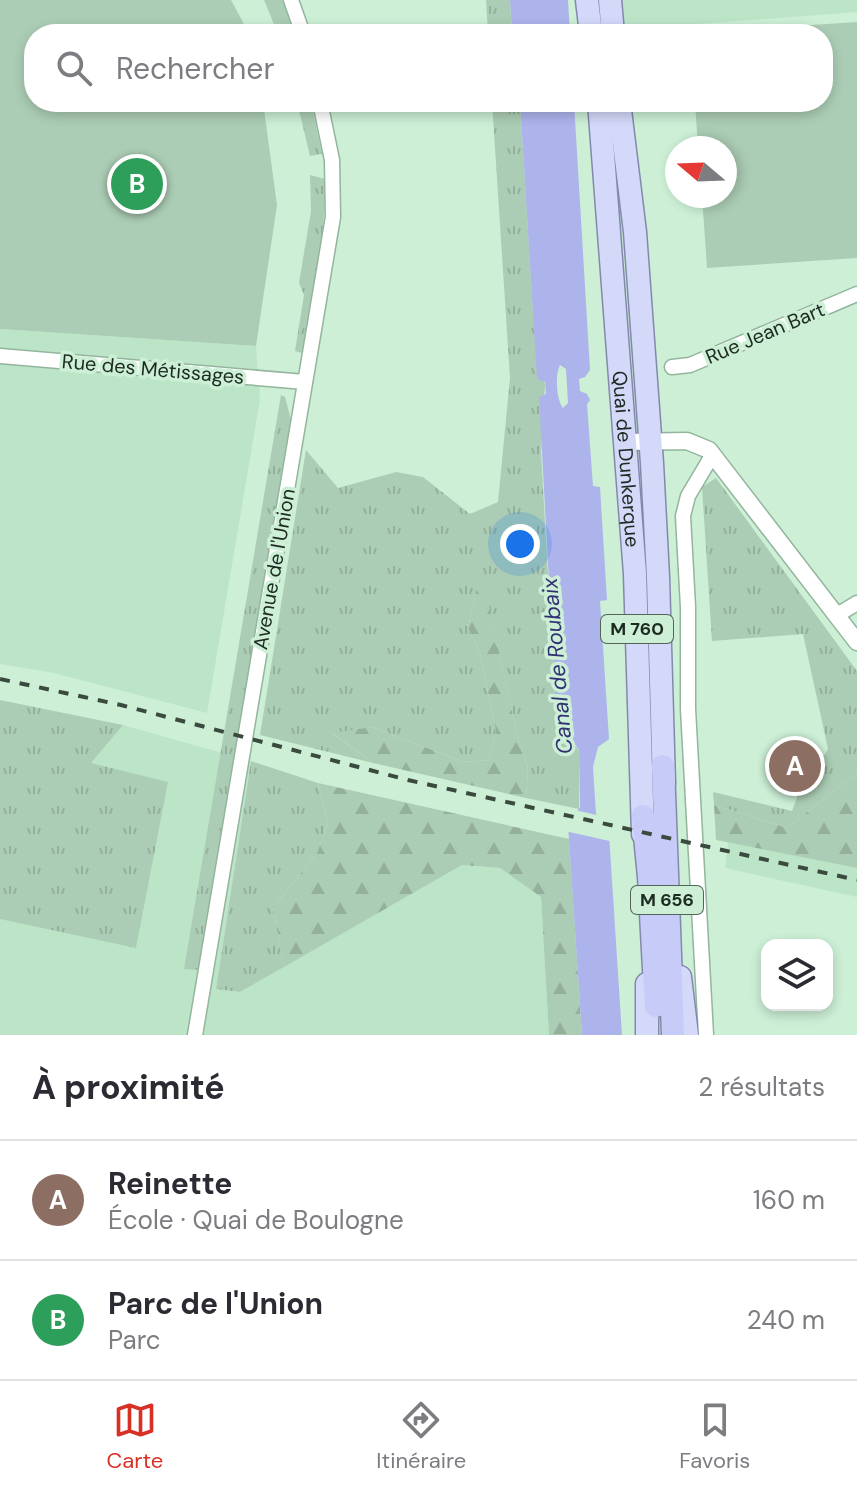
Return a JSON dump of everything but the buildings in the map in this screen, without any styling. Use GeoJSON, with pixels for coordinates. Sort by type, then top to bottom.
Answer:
{"type":"FeatureCollection","features":[{"type":"Feature","properties":{"kind":"highway","name":"M 656"},"geometry":{"type":"LineString","coordinates":[[663,766],[673,1035]]}},
{"type":"Feature","properties":{"kind":"highway","name":"M 656"},"geometry":{"type":"LineString","coordinates":[[643,816],[658,1035]]}},
{"type":"Feature","properties":{"kind":"main road"},"geometry":{"type":"LineString","coordinates":[[587,0],[590,24]]}},
{"type":"Feature","properties":{"kind":"main road"},"geometry":{"type":"LineString","coordinates":[[610,0],[612,24]]}},
{"type":"Feature","properties":{"kind":"main road","name":"Quai de Dunkerque"},"geometry":{"type":"LineString","coordinates":[[600,112],[635,574],[643,816]]}},
{"type":"Feature","properties":{"kind":"main road","name":"Quai de Dunkerque"},"geometry":{"type":"LineString","coordinates":[[620,112],[635,232],[650,442],[659,590],[663,766]]}},
{"type":"Feature","properties":{"kind":"main road","name":"M 760"},"geometry":{"type":"LineString","coordinates":[[663,766],[687,1035]]}},
{"type":"Feature","properties":{"kind":"main road","name":"M 760"},"geometry":{"type":"LineString","coordinates":[[643,816],[647,1035]]}},
{"type":"Feature","properties":{"kind":"street"},"geometry":{"type":"LineString","coordinates":[[291,0],[299,24]]}},
{"type":"Feature","properties":{"kind":"street","name":"Avenue de l'Union"},"geometry":{"type":"LineString","coordinates":[[195,1035],[334,206],[332,160],[322,112]]}},
{"type":"Feature","properties":{"kind":"street","name":"Rue Jean Bart"},"geometry":{"type":"LineString","coordinates":[[672,367],[690,365],[857,294]]}},
{"type":"Feature","properties":{"kind":"street","name":"Rue des Métissages"},"geometry":{"type":"LineString","coordinates":[[0,356],[305,382]]}},
{"type":"Feature","properties":{"kind":"street"},"geometry":{"type":"LineString","coordinates":[[625,442],[692,442],[713,454],[857,642]]}},
{"type":"Feature","properties":{"kind":"street"},"geometry":{"type":"LineString","coordinates":[[706,1035],[688,709],[688,607],[683,516],[688,496],[713,454]]}},
{"type":"Feature","properties":{"kind":"street"},"geometry":{"type":"LineString","coordinates":[[837,615],[857,603]]}},
{"type":"Feature","properties":{"kind":"shaded area"},"geometry":{"type":"Polygon","coordinates":[[[617,0],[857,0],[857,12],[698,24],[619,24],[617,0]]]}},
{"type":"Feature","properties":{"kind":"shaded area"},"geometry":{"type":"Polygon","coordinates":[[[0,329],[256,346],[260,399],[207,713],[54,673],[0,664],[0,329]]]}},
{"type":"Feature","properties":{"kind":"shaded area"},"geometry":{"type":"Polygon","coordinates":[[[123,725],[251,761],[216,989],[240,992],[462,865],[500,868],[541,896],[549,1035],[0,1035],[0,747],[90,763],[123,725]]]}},
{"type":"Feature","properties":{"kind":"shaded area"},"geometry":{"type":"Polygon","coordinates":[[[728,842],[857,868],[857,897],[725,868],[728,842]]]}},
{"type":"Feature","properties":{"kind":"green space"},"geometry":{"type":"Polygon","coordinates":[[[0,0],[231,0],[244,24],[24,24],[24,112],[264,112],[277,205],[256,346],[0,329],[0,0]]]}},
{"type":"Feature","properties":{"kind":"green space"},"geometry":{"type":"Polygon","coordinates":[[[264,0],[282,0],[289,14],[292,24],[274,24],[264,0]]]}},
{"type":"Feature","properties":{"kind":"green space"},"geometry":{"type":"Polygon","coordinates":[[[486,0],[510,0],[511,24],[487,24],[486,0]]]}},
{"type":"Feature","properties":{"kind":"green space"},"geometry":{"type":"Polygon","coordinates":[[[857,22],[857,258],[707,268],[703,208],[737,208],[737,136],[697,136],[696,112],[833,112],[833,24],[827,24],[857,22]]]}},
{"type":"Feature","properties":{"kind":"green space"},"geometry":{"type":"Polygon","coordinates":[[[299,112],[313,112],[322,154],[310,156],[299,112]]]}},
{"type":"Feature","properties":{"kind":"green space"},"geometry":{"type":"Polygon","coordinates":[[[493,112],[521,112],[533,311],[545,386],[541,452],[557,730],[571,739],[579,751],[579,809],[526,798],[528,768],[516,730],[481,570],[468,628],[480,653],[496,731],[489,760],[464,762],[372,727],[333,734],[373,763],[260,735],[306,450],[338,488],[396,472],[423,477],[470,514],[498,502],[510,378],[493,112]]]}},
{"type":"Feature","properties":{"kind":"green space"},"geometry":{"type":"Polygon","coordinates":[[[310,175],[325,179],[325,201],[318,266],[302,353],[295,351],[304,295],[299,283],[311,211],[310,175]]]}},
{"type":"Feature","properties":{"kind":"green space"},"geometry":{"type":"Polygon","coordinates":[[[281,395],[285,397],[291,420],[199,970],[184,969],[281,395]]]}},
{"type":"Feature","properties":{"kind":"green space"},"geometry":{"type":"Polygon","coordinates":[[[716,478],[857,671],[857,773],[787,828],[714,805],[713,792],[792,811],[801,787],[802,751],[823,757],[828,749],[803,634],[712,641],[702,487],[716,478]]]}},
{"type":"Feature","properties":{"kind":"green space"},"geometry":{"type":"Polygon","coordinates":[[[481,568],[516,730],[528,768],[526,798],[373,763],[332,733],[372,727],[464,762],[489,760],[496,731],[480,653],[468,628],[481,568]]]}},
{"type":"Feature","properties":{"kind":"green space"},"geometry":{"type":"Polygon","coordinates":[[[0,700],[123,725],[91,763],[168,782],[136,948],[0,919],[0,700]]]}},
{"type":"Feature","properties":{"kind":"green space"},"geometry":{"type":"Polygon","coordinates":[[[251,761],[318,783],[328,823],[317,853],[273,908],[284,967],[240,992],[216,989],[251,761]]]}},
{"type":"Feature","properties":{"kind":"green space"},"geometry":{"type":"Polygon","coordinates":[[[857,773],[857,868],[716,840],[714,805],[787,828],[857,773]]]}},
{"type":"Feature","properties":{"kind":"green space"},"geometry":{"type":"Polygon","coordinates":[[[318,783],[569,839],[582,1035],[549,1035],[541,897],[500,868],[462,865],[284,967],[273,908],[317,853],[328,823],[318,783]]]}},
{"type":"Feature","properties":{"kind":"water"},"geometry":{"type":"Polygon","coordinates":[[[510,0],[568,0],[569,24],[511,24],[510,0]]]}},
{"type":"Feature","properties":{"kind":"water","name":"Canal de Roubaix"},"geometry":{"type":"Polygon","coordinates":[[[521,112],[575,112],[590,370],[579,379],[580,391],[587,394],[590,400],[587,404],[593,486],[600,487],[607,600],[600,601],[609,739],[598,747],[593,767],[596,814],[609,834],[622,1035],[582,1035],[568,825],[580,807],[579,750],[571,739],[557,730],[539,397],[546,394],[545,382],[537,379],[521,112]],[[560,365],[557,381],[559,399],[563,408],[568,403],[566,369],[560,365]]]}},
{"type":"Feature","properties":{"kind":"pier"},"geometry":{"type":"Polygon","coordinates":[[[575,810],[601,816],[613,832],[614,842],[565,831],[565,823],[575,810]]]}},
{"type":"Feature","properties":{"kind":"railway"},"geometry":{"type":"LineString","coordinates":[[0,679],[121,705],[408,780],[857,880]]}},
{"type":"Feature","properties":{"kind":"place","name":"Parc de l'Union"},"geometry":{"type":"Point","coordinates":[137,184]}},
{"type":"Feature","properties":{"kind":"place","name":"Reinette"},"geometry":{"type":"Point","coordinates":[795,766]}}]}
